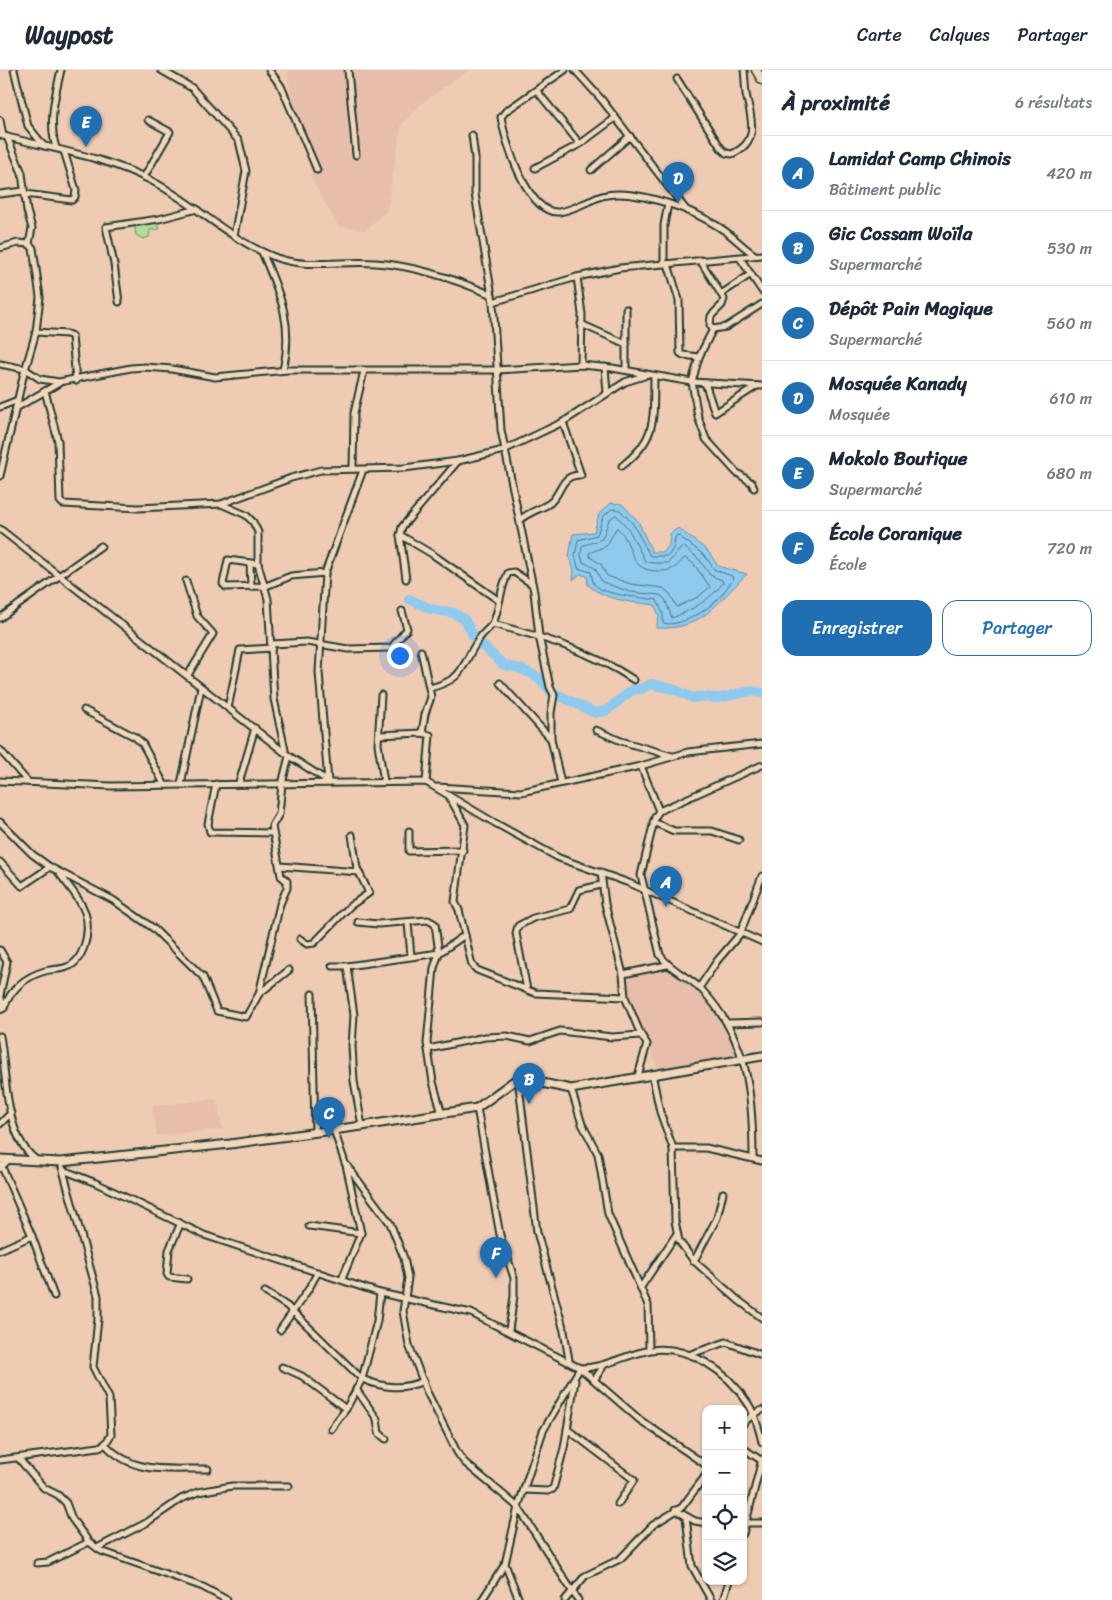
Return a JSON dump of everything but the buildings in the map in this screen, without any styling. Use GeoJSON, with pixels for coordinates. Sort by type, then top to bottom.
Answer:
{"type":"FeatureCollection","features":[{"type":"Feature","properties":{"kind":"main road"},"geometry":{"type":"LineString","coordinates":[[756,70],[762,80]]}},
{"type":"Feature","properties":{"kind":"main road"},"geometry":{"type":"LineString","coordinates":[[4,1160],[41,1162],[62,1166],[315,1133],[477,1108],[518,1078],[571,1089],[762,1056]]}},
{"type":"Feature","properties":{"kind":"street"},"geometry":{"type":"LineString","coordinates":[[14,70],[28,126],[44,146]]}},
{"type":"Feature","properties":{"kind":"street"},"geometry":{"type":"LineString","coordinates":[[56,148],[52,137],[52,115],[61,70]]}},
{"type":"Feature","properties":{"kind":"street"},"geometry":{"type":"LineString","coordinates":[[161,70],[192,88],[239,142],[246,171],[234,236]]}},
{"type":"Feature","properties":{"kind":"street"},"geometry":{"type":"LineString","coordinates":[[269,70],[281,86],[317,170]]}},
{"type":"Feature","properties":{"kind":"street"},"geometry":{"type":"LineString","coordinates":[[348,70],[356,155]]}},
{"type":"Feature","properties":{"kind":"street"},"geometry":{"type":"LineString","coordinates":[[564,70],[537,91],[506,111],[502,117],[520,173],[532,197],[538,204],[545,209],[560,212],[600,197],[618,194],[645,197],[687,211],[727,232],[742,247],[755,255]]}},
{"type":"Feature","properties":{"kind":"street"},"geometry":{"type":"LineString","coordinates":[[575,70],[630,136],[687,211]]}},
{"type":"Feature","properties":{"kind":"street"},"geometry":{"type":"LineString","coordinates":[[677,79],[721,148],[726,153],[732,154],[744,145],[752,130],[753,121],[746,95],[744,70]]}},
{"type":"Feature","properties":{"kind":"street"},"geometry":{"type":"LineString","coordinates":[[537,91],[580,144]]}},
{"type":"Feature","properties":{"kind":"street"},"geometry":{"type":"LineString","coordinates":[[535,168],[580,144],[615,118]]}},
{"type":"Feature","properties":{"kind":"street"},"geometry":{"type":"LineString","coordinates":[[0,120],[3,136],[22,173],[32,228],[29,244]]}},
{"type":"Feature","properties":{"kind":"street"},"geometry":{"type":"LineString","coordinates":[[144,177],[170,132],[148,120]]}},
{"type":"Feature","properties":{"kind":"street"},"geometry":{"type":"LineString","coordinates":[[472,135],[475,158],[476,202],[493,302],[504,450],[520,520],[539,636],[550,687],[554,695],[551,713],[551,739],[561,783]]}},
{"type":"Feature","properties":{"kind":"street"},"geometry":{"type":"LineString","coordinates":[[3,136],[112,163],[144,177],[197,209],[234,236],[262,252],[280,259],[309,263],[376,262],[406,267],[434,273],[492,295]]}},
{"type":"Feature","properties":{"kind":"street"},"geometry":{"type":"LineString","coordinates":[[591,170],[630,136]]}},
{"type":"Feature","properties":{"kind":"street"},"geometry":{"type":"LineString","coordinates":[[0,194],[25,192],[61,200],[72,200],[75,197],[76,190],[64,151]]}},
{"type":"Feature","properties":{"kind":"street"},"geometry":{"type":"LineString","coordinates":[[668,204],[664,225],[666,264],[679,300],[680,353],[683,356],[699,356]]}},
{"type":"Feature","properties":{"kind":"street"},"geometry":{"type":"LineString","coordinates":[[119,302],[114,264],[106,227],[160,219],[197,209]]}},
{"type":"Feature","properties":{"kind":"street"},"geometry":{"type":"LineString","coordinates":[[0,248],[18,243],[29,244],[34,248],[40,297],[36,332],[25,369],[0,476]]}},
{"type":"Feature","properties":{"kind":"street"},"geometry":{"type":"LineString","coordinates":[[262,252],[279,291],[285,312],[287,348],[283,370]]}},
{"type":"Feature","properties":{"kind":"street"},"geometry":{"type":"LineString","coordinates":[[493,302],[577,277],[620,268],[740,258],[762,254]]}},
{"type":"Feature","properties":{"kind":"street"},"geometry":{"type":"LineString","coordinates":[[740,258],[762,291]]}},
{"type":"Feature","properties":{"kind":"street"},"geometry":{"type":"LineString","coordinates":[[700,260],[724,302],[711,316],[710,325],[713,329]]}},
{"type":"Feature","properties":{"kind":"street"},"geometry":{"type":"LineString","coordinates":[[721,294],[751,274]]}},
{"type":"Feature","properties":{"kind":"street"},"geometry":{"type":"LineString","coordinates":[[577,277],[581,324],[581,365]]}},
{"type":"Feature","properties":{"kind":"street"},"geometry":{"type":"LineString","coordinates":[[713,329],[726,327],[762,304]]}},
{"type":"Feature","properties":{"kind":"street"},"geometry":{"type":"LineString","coordinates":[[626,309],[626,370]]}},
{"type":"Feature","properties":{"kind":"street"},"geometry":{"type":"LineString","coordinates":[[581,324],[626,344]]}},
{"type":"Feature","properties":{"kind":"street"},"geometry":{"type":"LineString","coordinates":[[713,329],[699,356],[692,382],[698,416],[706,438],[736,472],[752,483],[754,488]]}},
{"type":"Feature","properties":{"kind":"street"},"geometry":{"type":"LineString","coordinates":[[36,332],[72,336],[76,381]]}},
{"type":"Feature","properties":{"kind":"street"},"geometry":{"type":"LineString","coordinates":[[0,364],[25,369],[40,379],[59,382],[76,381],[138,368],[160,368],[215,377],[283,370],[497,370],[581,365],[626,370],[654,377],[692,382],[760,386]]}},
{"type":"Feature","properties":{"kind":"street"},"geometry":{"type":"LineString","coordinates":[[605,368],[607,393]]}},
{"type":"Feature","properties":{"kind":"street"},"geometry":{"type":"LineString","coordinates":[[353,469],[355,408],[364,371]]}},
{"type":"Feature","properties":{"kind":"street"},"geometry":{"type":"LineString","coordinates":[[45,391],[58,441],[60,501],[63,504],[138,508],[221,504],[308,473],[328,469],[404,468],[458,461],[504,450],[563,422],[607,393],[633,379],[647,375]]}},
{"type":"Feature","properties":{"kind":"street"},"geometry":{"type":"LineString","coordinates":[[622,466],[647,441],[652,427],[654,377]]}},
{"type":"Feature","properties":{"kind":"street"},"geometry":{"type":"LineString","coordinates":[[16,408],[59,382]]}},
{"type":"Feature","properties":{"kind":"street"},"geometry":{"type":"LineString","coordinates":[[705,383],[715,413],[760,386]]}},
{"type":"Feature","properties":{"kind":"street"},"geometry":{"type":"LineString","coordinates":[[0,407],[18,400]]}},
{"type":"Feature","properties":{"kind":"street"},"geometry":{"type":"LineString","coordinates":[[520,520],[532,510],[552,501],[562,483],[569,477],[581,475],[563,422]]}},
{"type":"Feature","properties":{"kind":"street"},"geometry":{"type":"LineString","coordinates":[[406,579],[400,535],[402,527],[458,461]]}},
{"type":"Feature","properties":{"kind":"street"},"geometry":{"type":"LineString","coordinates":[[328,782],[320,694],[325,573],[363,470]]}},
{"type":"Feature","properties":{"kind":"street"},"geometry":{"type":"LineString","coordinates":[[221,504],[240,511],[256,526],[258,564],[266,586],[272,646],[274,699],[284,750]]}},
{"type":"Feature","properties":{"kind":"street"},"geometry":{"type":"LineString","coordinates":[[0,529],[60,574],[119,623],[284,750],[289,756],[328,782]]}},
{"type":"Feature","properties":{"kind":"street"},"geometry":{"type":"LineString","coordinates":[[400,535],[439,559],[498,600]]}},
{"type":"Feature","properties":{"kind":"street"},"geometry":{"type":"LineString","coordinates":[[0,618],[101,546]]}},
{"type":"Feature","properties":{"kind":"street"},"geometry":{"type":"LineString","coordinates":[[258,564],[228,560],[223,581],[226,587],[266,586],[291,576],[325,573]]}},
{"type":"Feature","properties":{"kind":"street"},"geometry":{"type":"LineString","coordinates":[[250,563],[251,586]]}},
{"type":"Feature","properties":{"kind":"street"},"geometry":{"type":"LineString","coordinates":[[430,688],[453,679],[462,672],[479,639],[493,624],[498,600],[507,575],[510,572],[532,584]]}},
{"type":"Feature","properties":{"kind":"street"},"geometry":{"type":"LineString","coordinates":[[186,581],[197,616],[213,634],[188,675]]}},
{"type":"Feature","properties":{"kind":"street"},"geometry":{"type":"LineString","coordinates":[[228,708],[240,650],[321,643],[348,649],[391,648],[406,629],[402,611]]}},
{"type":"Feature","properties":{"kind":"street"},"geometry":{"type":"LineString","coordinates":[[493,624],[539,636],[598,658],[634,680]]}},
{"type":"Feature","properties":{"kind":"street"},"geometry":{"type":"LineString","coordinates":[[421,651],[431,697],[425,714],[422,733]]}},
{"type":"Feature","properties":{"kind":"street"},"geometry":{"type":"LineString","coordinates":[[500,683],[551,739]]}},
{"type":"Feature","properties":{"kind":"street"},"geometry":{"type":"LineString","coordinates":[[181,784],[201,688]]}},
{"type":"Feature","properties":{"kind":"street"},"geometry":{"type":"LineString","coordinates":[[381,695],[378,744],[384,782]]}},
{"type":"Feature","properties":{"kind":"street"},"geometry":{"type":"LineString","coordinates":[[84,710],[135,736],[142,743],[164,784]]}},
{"type":"Feature","properties":{"kind":"street"},"geometry":{"type":"LineString","coordinates":[[239,783],[255,728]]}},
{"type":"Feature","properties":{"kind":"street"},"geometry":{"type":"LineString","coordinates":[[596,730],[613,738],[672,756]]}},
{"type":"Feature","properties":{"kind":"street"},"geometry":{"type":"LineString","coordinates":[[379,735],[422,733],[430,736],[426,782]]}},
{"type":"Feature","properties":{"kind":"street"},"geometry":{"type":"LineString","coordinates":[[436,787],[514,792],[641,766],[672,756],[762,744]]}},
{"type":"Feature","properties":{"kind":"street"},"geometry":{"type":"LineString","coordinates":[[0,750],[28,782]]}},
{"type":"Feature","properties":{"kind":"street"},"geometry":{"type":"LineString","coordinates":[[0,822],[32,854],[50,867],[126,907],[153,928],[202,977],[217,1011],[246,1017],[259,994],[280,904],[287,888],[287,882],[282,879],[272,833],[273,822],[279,814],[282,784],[289,756]]}},
{"type":"Feature","properties":{"kind":"street"},"geometry":{"type":"LineString","coordinates":[[753,1158],[750,1101],[744,1060],[728,1023],[699,988],[667,965],[657,948],[641,870],[654,822],[659,811],[730,777],[762,765]]}},
{"type":"Feature","properties":{"kind":"street"},"geometry":{"type":"LineString","coordinates":[[641,766],[659,811]]}},
{"type":"Feature","properties":{"kind":"street"},"geometry":{"type":"LineString","coordinates":[[0,781],[111,786],[426,782],[550,853],[644,890],[740,934],[762,942]]}},
{"type":"Feature","properties":{"kind":"street"},"geometry":{"type":"LineString","coordinates":[[216,784],[208,824],[210,832],[272,833]]}},
{"type":"Feature","properties":{"kind":"street"},"geometry":{"type":"LineString","coordinates":[[449,796],[465,825],[455,898],[474,968],[526,990],[543,994],[566,993],[625,997]]}},
{"type":"Feature","properties":{"kind":"street"},"geometry":{"type":"LineString","coordinates":[[654,822],[674,832],[712,831],[739,840]]}},
{"type":"Feature","properties":{"kind":"street"},"geometry":{"type":"LineString","coordinates":[[409,831],[409,851],[463,850]]}},
{"type":"Feature","properties":{"kind":"street"},"geometry":{"type":"LineString","coordinates":[[300,938],[307,944],[314,943],[350,906],[369,893],[359,872],[352,835]]}},
{"type":"Feature","properties":{"kind":"street"},"geometry":{"type":"LineString","coordinates":[[0,862],[22,886],[50,867]]}},
{"type":"Feature","properties":{"kind":"street"},"geometry":{"type":"LineString","coordinates":[[280,866],[359,872]]}},
{"type":"Feature","properties":{"kind":"street"},"geometry":{"type":"LineString","coordinates":[[2,1009],[17,986],[42,972],[67,968],[72,965],[83,950],[89,925],[87,915],[84,907],[57,870]]}},
{"type":"Feature","properties":{"kind":"street"},"geometry":{"type":"LineString","coordinates":[[601,872],[602,885],[623,974],[625,997],[641,1035],[647,1044],[638,1076]]}},
{"type":"Feature","properties":{"kind":"street"},"geometry":{"type":"LineString","coordinates":[[699,988],[717,961],[740,934],[762,876]]}},
{"type":"Feature","properties":{"kind":"street"},"geometry":{"type":"LineString","coordinates":[[526,990],[516,933],[518,926],[533,918],[570,909],[579,890],[602,885]]}},
{"type":"Feature","properties":{"kind":"street"},"geometry":{"type":"LineString","coordinates":[[358,922],[408,924],[432,921],[435,924],[439,953],[434,968],[428,1020],[428,1049],[433,1082],[442,1114]]}},
{"type":"Feature","properties":{"kind":"street"},"geometry":{"type":"LineString","coordinates":[[408,924],[411,956]]}},
{"type":"Feature","properties":{"kind":"street"},"geometry":{"type":"LineString","coordinates":[[332,966],[347,966],[439,953],[465,936]]}},
{"type":"Feature","properties":{"kind":"street"},"geometry":{"type":"LineString","coordinates":[[0,950],[7,962],[0,995],[2,1009]]}},
{"type":"Feature","properties":{"kind":"street"},"geometry":{"type":"LineString","coordinates":[[623,974],[667,965]]}},
{"type":"Feature","properties":{"kind":"street"},"geometry":{"type":"LineString","coordinates":[[347,966],[353,1007],[354,1081],[362,1126]]}},
{"type":"Feature","properties":{"kind":"street"},"geometry":{"type":"LineString","coordinates":[[259,994],[289,970]]}},
{"type":"Feature","properties":{"kind":"street"},"geometry":{"type":"LineString","coordinates":[[312,994],[315,1133]]}},
{"type":"Feature","properties":{"kind":"street"},"geometry":{"type":"LineString","coordinates":[[728,1023],[762,1022]]}},
{"type":"Feature","properties":{"kind":"street"},"geometry":{"type":"LineString","coordinates":[[428,1049],[485,1036],[507,1036],[530,1041],[560,1031],[612,1037],[641,1035]]}},
{"type":"Feature","properties":{"kind":"street"},"geometry":{"type":"LineString","coordinates":[[0,1036],[2,1080],[11,1113],[25,1148],[41,1162]]}},
{"type":"Feature","properties":{"kind":"street"},"geometry":{"type":"LineString","coordinates":[[652,1074],[660,1112],[673,1148],[676,1235],[694,1261],[738,1300],[762,1318]]}},
{"type":"Feature","properties":{"kind":"street"},"geometry":{"type":"LineString","coordinates":[[518,1078],[537,1232],[564,1331],[569,1360]]}},
{"type":"Feature","properties":{"kind":"street"},"geometry":{"type":"LineString","coordinates":[[571,1089],[582,1124],[598,1154],[608,1214],[642,1287],[648,1305],[649,1350]]}},
{"type":"Feature","properties":{"kind":"street"},"geometry":{"type":"LineString","coordinates":[[477,1108],[500,1235],[514,1278],[514,1296],[509,1330]]}},
{"type":"Feature","properties":{"kind":"street"},"geometry":{"type":"LineString","coordinates":[[0,1124],[11,1113]]}},
{"type":"Feature","properties":{"kind":"street"},"geometry":{"type":"LineString","coordinates":[[334,1130],[345,1163],[361,1233],[342,1279]]}},
{"type":"Feature","properties":{"kind":"street"},"geometry":{"type":"LineString","coordinates":[[673,1148],[706,1148],[762,1161]]}},
{"type":"Feature","properties":{"kind":"street"},"geometry":{"type":"LineString","coordinates":[[4,1160],[1,1168],[32,1236],[54,1296]]}},
{"type":"Feature","properties":{"kind":"street"},"geometry":{"type":"LineString","coordinates":[[345,1163],[394,1230],[407,1272],[404,1319],[409,1345],[427,1392],[460,1457],[518,1507],[578,1600]]}},
{"type":"Feature","properties":{"kind":"street"},"geometry":{"type":"LineString","coordinates":[[62,1166],[180,1225],[229,1244],[342,1279],[380,1293],[454,1307],[509,1330],[569,1360],[595,1379],[640,1420],[702,1463]]}},
{"type":"Feature","properties":{"kind":"street"},"geometry":{"type":"LineString","coordinates":[[0,1460],[99,1447],[105,1444],[111,1435],[109,1398],[94,1367],[98,1296],[62,1166]]}},
{"type":"Feature","properties":{"kind":"street"},"geometry":{"type":"LineString","coordinates":[[694,1261],[717,1218],[723,1193]]}},
{"type":"Feature","properties":{"kind":"street"},"geometry":{"type":"LineString","coordinates":[[180,1225],[169,1250],[167,1274],[169,1277],[187,1279]]}},
{"type":"Feature","properties":{"kind":"street"},"geometry":{"type":"LineString","coordinates":[[309,1226],[361,1233]]}},
{"type":"Feature","properties":{"kind":"street"},"geometry":{"type":"LineString","coordinates":[[642,1287],[676,1235]]}},
{"type":"Feature","properties":{"kind":"street"},"geometry":{"type":"LineString","coordinates":[[0,1250],[32,1236]]}},
{"type":"Feature","properties":{"kind":"street"},"geometry":{"type":"LineString","coordinates":[[280,1330],[318,1272]]}},
{"type":"Feature","properties":{"kind":"street"},"geometry":{"type":"LineString","coordinates":[[265,1292],[293,1312],[362,1379],[376,1385],[396,1388],[424,1382]]}},
{"type":"Feature","properties":{"kind":"street"},"geometry":{"type":"LineString","coordinates":[[331,1429],[346,1409],[362,1379],[377,1322],[380,1293]]}},
{"type":"Feature","properties":{"kind":"street"},"geometry":{"type":"LineString","coordinates":[[691,1354],[726,1342],[762,1355]]}},
{"type":"Feature","properties":{"kind":"street"},"geometry":{"type":"LineString","coordinates":[[580,1368],[604,1365],[649,1350],[668,1349],[691,1354],[721,1374],[748,1402],[762,1442]]}},
{"type":"Feature","properties":{"kind":"street"},"geometry":{"type":"LineString","coordinates":[[595,1379],[604,1365]]}},
{"type":"Feature","properties":{"kind":"street"},"geometry":{"type":"LineString","coordinates":[[282,1367],[302,1376],[346,1409]]}},
{"type":"Feature","properties":{"kind":"street"},"geometry":{"type":"LineString","coordinates":[[482,1600],[506,1564],[518,1507],[543,1431],[580,1368]]}},
{"type":"Feature","properties":{"kind":"street"},"geometry":{"type":"LineString","coordinates":[[524,1490],[548,1491],[553,1489],[567,1429],[575,1379]]}},
{"type":"Feature","properties":{"kind":"street"},"geometry":{"type":"LineString","coordinates":[[356,1389],[377,1419],[379,1434],[386,1439]]}},
{"type":"Feature","properties":{"kind":"street"},"geometry":{"type":"LineString","coordinates":[[747,1420],[762,1410]]}},
{"type":"Feature","properties":{"kind":"street"},"geometry":{"type":"LineString","coordinates":[[567,1429],[634,1480],[618,1504]]}},
{"type":"Feature","properties":{"kind":"street"},"geometry":{"type":"LineString","coordinates":[[105,1444],[115,1455],[137,1466],[208,1469]]}},
{"type":"Feature","properties":{"kind":"street"},"geometry":{"type":"LineString","coordinates":[[746,1450],[762,1460],[747,1516]]}},
{"type":"Feature","properties":{"kind":"street"},"geometry":{"type":"LineString","coordinates":[[19,1459],[31,1476],[44,1488],[58,1495],[66,1503],[72,1519],[89,1542],[97,1548],[111,1556],[217,1593],[227,1600]]}},
{"type":"Feature","properties":{"kind":"street"},"geometry":{"type":"LineString","coordinates":[[565,1600],[586,1576],[620,1559],[653,1525],[687,1501],[702,1480]]}},
{"type":"Feature","properties":{"kind":"street"},"geometry":{"type":"LineString","coordinates":[[97,1548],[146,1523],[181,1499],[198,1492],[232,1486],[290,1486]]}},
{"type":"Feature","properties":{"kind":"street"},"geometry":{"type":"LineString","coordinates":[[675,1510],[686,1517],[702,1523]]}},
{"type":"Feature","properties":{"kind":"street"},"geometry":{"type":"LineString","coordinates":[[686,1517],[692,1566],[703,1582],[711,1600]]}},
{"type":"Feature","properties":{"kind":"street"},"geometry":{"type":"LineString","coordinates":[[747,1523],[762,1523]]}},
{"type":"Feature","properties":{"kind":"street"},"geometry":{"type":"LineString","coordinates":[[37,1563],[48,1562],[89,1542]]}},
{"type":"Feature","properties":{"kind":"street"},"geometry":{"type":"LineString","coordinates":[[506,1564],[519,1600]]}},
{"type":"Feature","properties":{"kind":"street"},"geometry":{"type":"LineString","coordinates":[[723,1600],[728,1585]]}},
{"type":"Feature","properties":{"kind":"shaded area"},"geometry":{"type":"Polygon","coordinates":[[[287,70],[469,70],[421,104],[401,125],[387,210],[366,230],[338,226],[314,183],[293,108],[287,70]]]}},
{"type":"Feature","properties":{"kind":"shaded area"},"geometry":{"type":"Polygon","coordinates":[[[667,967],[699,990],[714,1007],[734,1039],[740,1057],[658,1070],[647,1040],[627,998],[625,976],[667,967]]]}},
{"type":"Feature","properties":{"kind":"shaded area"},"geometry":{"type":"Polygon","coordinates":[[[216,1099],[223,1129],[157,1136],[152,1106],[216,1099]]]}},
{"type":"Feature","properties":{"kind":"green space"},"geometry":{"type":"Polygon","coordinates":[[[148,218],[156,223],[160,229],[150,230],[149,237],[143,239],[136,235],[134,220],[148,218]]]}},
{"type":"Feature","properties":{"kind":"water"},"geometry":{"type":"Polygon","coordinates":[[[611,503],[622,504],[638,521],[652,552],[664,552],[669,545],[670,534],[678,528],[708,551],[718,566],[747,574],[718,604],[698,619],[686,625],[672,628],[656,628],[659,616],[655,605],[611,598],[588,585],[587,576],[580,574],[573,580],[574,570],[569,556],[573,534],[594,532],[599,514],[611,503]]]}},
{"type":"Feature","properties":{"kind":"waterway"},"geometry":{"type":"LineString","coordinates":[[409,599],[431,609],[454,613],[465,620],[475,639],[504,665],[521,669],[538,677],[552,692],[595,713],[606,711],[632,690],[641,689],[651,684],[673,689],[693,698],[718,698],[746,692],[762,693]]}},
{"type":"Feature","properties":{"kind":"place","name":"Mokolo Boutique"},"geometry":{"type":"Point","coordinates":[86,147]}},
{"type":"Feature","properties":{"kind":"place","name":"Mosquée Kanady"},"geometry":{"type":"Point","coordinates":[678,203]}},
{"type":"Feature","properties":{"kind":"place","name":"Lamidat Camp Chinois"},"geometry":{"type":"Point","coordinates":[666,907]}},
{"type":"Feature","properties":{"kind":"place","name":"Gic Cossam Woïla"},"geometry":{"type":"Point","coordinates":[529,1104]}},
{"type":"Feature","properties":{"kind":"place","name":"Dépôt Pain Magique"},"geometry":{"type":"Point","coordinates":[329,1138]}},
{"type":"Feature","properties":{"kind":"place","name":"École Coranique"},"geometry":{"type":"Point","coordinates":[496,1278]}}]}
